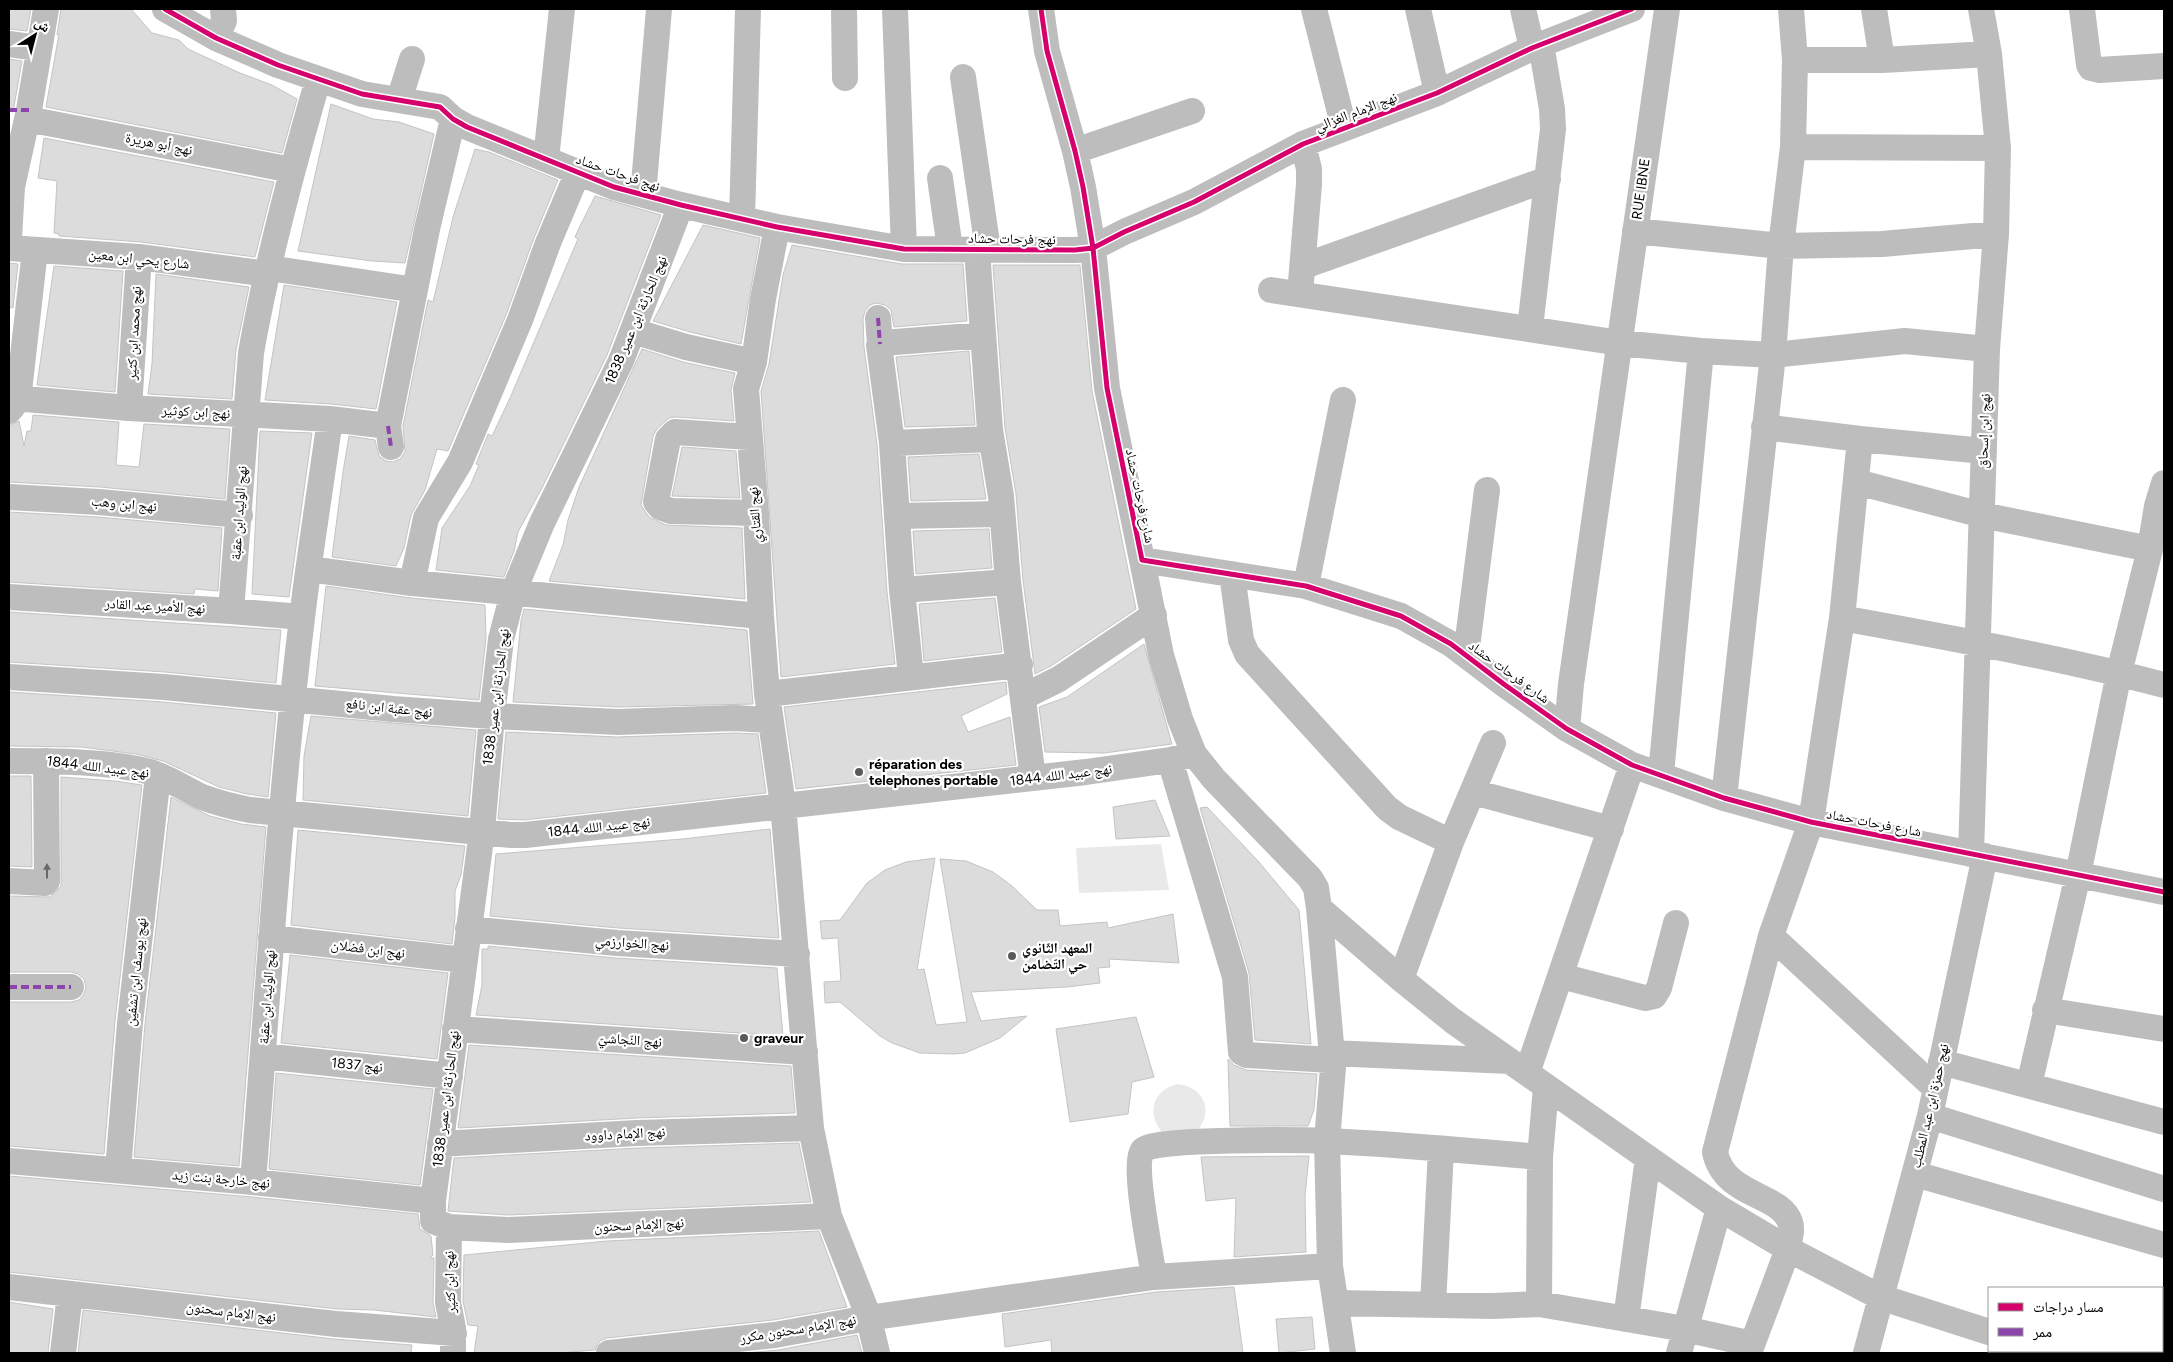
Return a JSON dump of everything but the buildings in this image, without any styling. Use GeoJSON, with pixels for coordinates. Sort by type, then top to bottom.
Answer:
{"type":"FeatureCollection","features":[{"type":"Feature","properties":{"kind":"street"},"geometry":{"type":"LineString","coordinates":[[9,238],[11,186],[21,113],[46,9]]}},
{"type":"Feature","properties":{"kind":"street","name":"نهج فرحات حشاد"},"geometry":{"type":"LineString","coordinates":[[165,9],[216,38],[318,80],[362,94],[440,107],[453,119],[480,133],[614,187],[681,205],[777,227],[904,249],[1056,251],[1093,248]]}},
{"type":"Feature","properties":{"kind":"street"},"geometry":{"type":"LineString","coordinates":[[216,38],[224,21],[223,9]]}},
{"type":"Feature","properties":{"kind":"street"},"geometry":{"type":"LineString","coordinates":[[546,158],[562,9]]}},
{"type":"Feature","properties":{"kind":"street"},"geometry":{"type":"LineString","coordinates":[[643,195],[659,9]]}},
{"type":"Feature","properties":{"kind":"street"},"geometry":{"type":"LineString","coordinates":[[742,219],[748,9]]}},
{"type":"Feature","properties":{"kind":"street"},"geometry":{"type":"LineString","coordinates":[[844,9],[845,78]]}},
{"type":"Feature","properties":{"kind":"street"},"geometry":{"type":"LineString","coordinates":[[895,9],[904,249]]}},
{"type":"Feature","properties":{"kind":"street","name":"شارع فرحات حشاد"},"geometry":{"type":"LineString","coordinates":[[1041,9],[1047,51],[1083,187],[1093,248],[1107,388],[1142,560],[1306,586],[1401,616],[1451,644],[1567,729],[1632,765],[1724,798],[1811,822],[2164,892]]}},
{"type":"Feature","properties":{"kind":"street"},"geometry":{"type":"LineString","coordinates":[[1314,9],[1344,128]]}},
{"type":"Feature","properties":{"kind":"street"},"geometry":{"type":"LineString","coordinates":[[1418,9],[1437,93]]}},
{"type":"Feature","properties":{"kind":"street"},"geometry":{"type":"LineString","coordinates":[[1522,9],[1536,46],[1552,119],[1548,179],[1530,328]]}},
{"type":"Feature","properties":{"kind":"street","name":"نهج الإمام الغزالي"},"geometry":{"type":"LineString","coordinates":[[1093,248],[1224,187],[1303,144],[1437,93],[1536,46],[1632,9]]}},
{"type":"Feature","properties":{"kind":"street","name":"RUE IBNE"},"geometry":{"type":"LineString","coordinates":[[1567,729],[1571,684],[1667,9]]}},
{"type":"Feature","properties":{"kind":"street"},"geometry":{"type":"LineString","coordinates":[[1724,798],[1773,355],[1781,246],[1793,147],[1795,60],[1791,9]]}},
{"type":"Feature","properties":{"kind":"street"},"geometry":{"type":"LineString","coordinates":[[1874,9],[1882,60]]}},
{"type":"Feature","properties":{"kind":"street","name":"نهج ابن إسحاق"},"geometry":{"type":"LineString","coordinates":[[1978,855],[1977,642],[1987,349],[1996,234],[1998,148],[1981,9]]}},
{"type":"Feature","properties":{"kind":"street"},"geometry":{"type":"LineString","coordinates":[[2082,9],[2089,65],[2091,68],[2099,70],[2164,66]]}},
{"type":"Feature","properties":{"kind":"street"},"geometry":{"type":"LineString","coordinates":[[9,44],[38,48]]}},
{"type":"Feature","properties":{"kind":"street"},"geometry":{"type":"LineString","coordinates":[[1795,60],[1882,60],[1988,54]]}},
{"type":"Feature","properties":{"kind":"street"},"geometry":{"type":"LineString","coordinates":[[399,100],[412,60]]}},
{"type":"Feature","properties":{"kind":"street"},"geometry":{"type":"LineString","coordinates":[[963,77],[982,250],[983,335],[991,439],[1001,496],[1008,582],[1033,778]]}},
{"type":"Feature","properties":{"kind":"street"},"geometry":{"type":"LineString","coordinates":[[246,415],[251,353],[258,313],[292,170],[318,80]]}},
{"type":"Feature","properties":{"kind":"street"},"geometry":{"type":"LineString","coordinates":[[1075,151],[1192,111]]}},
{"type":"Feature","properties":{"kind":"street","name":"نهج أبو هريرة"},"geometry":{"type":"LineString","coordinates":[[21,113],[292,170]]}},
{"type":"Feature","properties":{"kind":"street"},"geometry":{"type":"LineString","coordinates":[[415,290],[427,229],[453,119]]}},
{"type":"Feature","properties":{"kind":"street"},"geometry":{"type":"LineString","coordinates":[[1299,292],[1304,266],[1309,176],[1303,144]]}},
{"type":"Feature","properties":{"kind":"street"},"geometry":{"type":"LineString","coordinates":[[1793,147],[1998,148]]}},
{"type":"Feature","properties":{"kind":"street"},"geometry":{"type":"LineString","coordinates":[[412,582],[422,530],[429,511],[460,462],[520,320],[548,243],[578,172]]}},
{"type":"Feature","properties":{"kind":"street"},"geometry":{"type":"LineString","coordinates":[[940,178],[950,249]]}},
{"type":"Feature","properties":{"kind":"street"},"geometry":{"type":"LineString","coordinates":[[1304,266],[1548,179]]}},
{"type":"Feature","properties":{"kind":"street","name":"نهج الحارثة ابن عمير 1838"},"geometry":{"type":"LineString","coordinates":[[439,1216],[440,1144],[482,831],[501,639],[513,593],[542,523],[622,361],[681,205]]}},
{"type":"Feature","properties":{"kind":"street","name":"نهج القتاري"},"geometry":{"type":"LineString","coordinates":[[777,227],[763,299],[754,362],[746,389],[767,694],[783,805],[811,1128],[829,1216],[868,1318],[877,1353]]}},
{"type":"Feature","properties":{"kind":"street"},"geometry":{"type":"LineString","coordinates":[[1634,231],[1781,246],[1882,244],[1996,234]]}},
{"type":"Feature","properties":{"kind":"street","name":"شارع يحي ابن معين"},"geometry":{"type":"LineString","coordinates":[[9,248],[138,257],[269,271],[415,290]]}},
{"type":"Feature","properties":{"kind":"street"},"geometry":{"type":"LineString","coordinates":[[13,406],[35,250]]}},
{"type":"Feature","properties":{"kind":"street","name":"نهج محمد ابن كثير"},"geometry":{"type":"LineString","coordinates":[[129,408],[138,257]]}},
{"type":"Feature","properties":{"kind":"street","name":"نهج ابن كوثير"},"geometry":{"type":"LineString","coordinates":[[13,406],[129,408],[330,419],[390,436],[415,290]]}},
{"type":"Feature","properties":{"kind":"street"},"geometry":{"type":"LineString","coordinates":[[1271,290],[1299,292],[1620,343],[1701,350],[1773,355],[1905,342],[1987,349]]}},
{"type":"Feature","properties":{"kind":"street"},"geometry":{"type":"LineString","coordinates":[[878,318],[892,443],[902,590],[911,676]]}},
{"type":"Feature","properties":{"kind":"street"},"geometry":{"type":"LineString","coordinates":[[633,331],[754,362]]}},
{"type":"Feature","properties":{"kind":"street"},"geometry":{"type":"LineString","coordinates":[[880,344],[983,335]]}},
{"type":"Feature","properties":{"kind":"street"},"geometry":{"type":"LineString","coordinates":[[1661,774],[1701,350]]}},
{"type":"Feature","properties":{"kind":"street"},"geometry":{"type":"LineString","coordinates":[[1306,586],[1342,400]]}},
{"type":"Feature","properties":{"kind":"street","name":"نهج الوليد ابن عقبة"},"geometry":{"type":"LineString","coordinates":[[231,611],[240,515],[246,415]]}},
{"type":"Feature","properties":{"kind":"street","name":"نهج الوليد ابن عقبة"},"geometry":{"type":"LineString","coordinates":[[253,1182],[271,938],[293,698],[302,617],[330,419]]}},
{"type":"Feature","properties":{"kind":"street"},"geometry":{"type":"LineString","coordinates":[[1764,427],[1860,439],[1984,451]]}},
{"type":"Feature","properties":{"kind":"street"},"geometry":{"type":"LineString","coordinates":[[749,437],[674,432],[671,434],[668,439],[656,502],[660,507],[671,512],[756,513]]}},
{"type":"Feature","properties":{"kind":"street"},"geometry":{"type":"LineString","coordinates":[[892,443],[991,439]]}},
{"type":"Feature","properties":{"kind":"street"},"geometry":{"type":"LineString","coordinates":[[1336,1303],[1494,1306],[1539,1304],[1626,1319],[1682,1341],[1750,1349],[1788,1249],[1791,1222],[1786,1213],[1724,1174],[1718,1164],[1715,1152],[1771,936],[1811,822],[1842,618],[1860,439]]}},
{"type":"Feature","properties":{"kind":"street"},"geometry":{"type":"LineString","coordinates":[[1857,482],[1982,515],[2150,550]]}},
{"type":"Feature","properties":{"kind":"street"},"geometry":{"type":"LineString","coordinates":[[2029,1085],[2078,875],[2119,673],[2150,550],[2157,506],[2164,485]]}},
{"type":"Feature","properties":{"kind":"street"},"geometry":{"type":"LineString","coordinates":[[1466,655],[1487,490]]}},
{"type":"Feature","properties":{"kind":"street","name":"نهج ابن وهب"},"geometry":{"type":"LineString","coordinates":[[9,497],[99,502],[240,515]]}},
{"type":"Feature","properties":{"kind":"street"},"geometry":{"type":"LineString","coordinates":[[898,516],[1001,514]]}},
{"type":"Feature","properties":{"kind":"street"},"geometry":{"type":"LineString","coordinates":[[1142,560],[1161,654],[1180,719],[1182,757],[1235,976],[1241,1052],[1247,1056],[1332,1056],[1528,1074]]}},
{"type":"Feature","properties":{"kind":"street"},"geometry":{"type":"LineString","coordinates":[[309,569],[513,593],[761,616]]}},
{"type":"Feature","properties":{"kind":"street"},"geometry":{"type":"LineString","coordinates":[[1232,574],[1241,640],[1246,654],[1387,808],[1399,817],[1451,842]]}},
{"type":"Feature","properties":{"kind":"street"},"geometry":{"type":"LineString","coordinates":[[902,590],[1008,582]]}},
{"type":"Feature","properties":{"kind":"street","name":"نهج الأمير عبد القادر"},"geometry":{"type":"LineString","coordinates":[[9,597],[302,617]]}},
{"type":"Feature","properties":{"kind":"street"},"geometry":{"type":"LineString","coordinates":[[1024,698],[1059,679],[1154,615]]}},
{"type":"Feature","properties":{"kind":"street"},"geometry":{"type":"LineString","coordinates":[[1842,618],[1977,642],[2119,673],[2164,685]]}},
{"type":"Feature","properties":{"kind":"street"},"geometry":{"type":"LineString","coordinates":[[767,694],[1020,665]]}},
{"type":"Feature","properties":{"kind":"street","name":"نهج عقبة ابن نافع"},"geometry":{"type":"LineString","coordinates":[[9,677],[164,687],[393,709],[492,716],[618,722],[736,718],[770,720]]}},
{"type":"Feature","properties":{"kind":"street"},"geometry":{"type":"LineString","coordinates":[[1401,979],[1451,842],[1492,743]]}},
{"type":"Feature","properties":{"kind":"street"},"geometry":{"type":"LineString","coordinates":[[1182,757],[1214,779],[1310,878],[1316,888],[1332,1056],[1327,1141],[1330,1266],[1343,1353]]}},
{"type":"Feature","properties":{"kind":"street","name":"نهج عبيد اللله 1844"},"geometry":{"type":"LineString","coordinates":[[9,761],[46,761],[107,766],[158,775],[203,797],[250,810],[525,835],[1033,778],[1182,757]]}},
{"type":"Feature","properties":{"kind":"street"},"geometry":{"type":"LineString","coordinates":[[9,881],[45,883],[47,881],[46,761]]}},
{"type":"Feature","properties":{"kind":"street"},"geometry":{"type":"LineString","coordinates":[[1539,1304],[1540,1157],[1528,1074],[1632,765]]}},
{"type":"Feature","properties":{"kind":"street","name":"نهج يوسف ابن تشفين"},"geometry":{"type":"LineString","coordinates":[[118,1170],[130,1023],[158,775]]}},
{"type":"Feature","properties":{"kind":"street"},"geometry":{"type":"LineString","coordinates":[[1473,792],[1611,829]]}},
{"type":"Feature","properties":{"kind":"street","name":"نهج حمزة ابن عبد المطلب"},"geometry":{"type":"LineString","coordinates":[[1866,1353],[1930,1116],[1978,855]]}},
{"type":"Feature","properties":{"kind":"street"},"geometry":{"type":"LineString","coordinates":[[1319,908],[1453,1021],[1719,1208],[1788,1249],[1880,1297],[1988,1332]]}},
{"type":"Feature","properties":{"kind":"street"},"geometry":{"type":"LineString","coordinates":[[1560,976],[1645,998],[1654,996],[1659,988],[1676,923]]}},
{"type":"Feature","properties":{"kind":"street","name":"نهج الخوارزمي"},"geometry":{"type":"LineString","coordinates":[[468,929],[617,943],[797,954]]}},
{"type":"Feature","properties":{"kind":"street"},"geometry":{"type":"LineString","coordinates":[[1771,936],[1935,1088]]}},
{"type":"Feature","properties":{"kind":"street","name":"نهج ابن فضلان"},"geometry":{"type":"LineString","coordinates":[[271,938],[464,960]]}},
{"type":"Feature","properties":{"kind":"street"},"geometry":{"type":"LineString","coordinates":[[9,987],[71,987]]}},
{"type":"Feature","properties":{"kind":"street"},"geometry":{"type":"LineString","coordinates":[[2045,1010],[2164,1029]]}},
{"type":"Feature","properties":{"kind":"street","name":"نهج النّجاشيّ"},"geometry":{"type":"LineString","coordinates":[[455,1028],[805,1052]]}},
{"type":"Feature","properties":{"kind":"street","name":"نهج 1837"},"geometry":{"type":"LineString","coordinates":[[263,1056],[450,1076]]}},
{"type":"Feature","properties":{"kind":"street"},"geometry":{"type":"LineString","coordinates":[[1940,1062],[2164,1122]]}},
{"type":"Feature","properties":{"kind":"street"},"geometry":{"type":"LineString","coordinates":[[1930,1116],[2164,1189]]}},
{"type":"Feature","properties":{"kind":"street","name":"نهج الإمام داوود"},"geometry":{"type":"LineString","coordinates":[[440,1144],[638,1133],[811,1128]]}},
{"type":"Feature","properties":{"kind":"street"},"geometry":{"type":"LineString","coordinates":[[1154,1277],[1141,1188],[1139,1160],[1142,1151],[1146,1147],[1164,1143],[1208,1141],[1327,1141],[1540,1157]]}},
{"type":"Feature","properties":{"kind":"street"},"geometry":{"type":"LineString","coordinates":[[1433,1305],[1441,1150]]}},
{"type":"Feature","properties":{"kind":"street"},"geometry":{"type":"LineString","coordinates":[[1626,1319],[1648,1158]]}},
{"type":"Feature","properties":{"kind":"street","name":"نهج خارجة بنت زيد"},"geometry":{"type":"LineString","coordinates":[[9,1160],[253,1182],[439,1216]]}},
{"type":"Feature","properties":{"kind":"street"},"geometry":{"type":"LineString","coordinates":[[1915,1174],[2164,1245]]}},
{"type":"Feature","properties":{"kind":"street"},"geometry":{"type":"LineString","coordinates":[[1682,1341],[1719,1208]]}},
{"type":"Feature","properties":{"kind":"street","name":"نهج الإمام سحنون"},"geometry":{"type":"LineString","coordinates":[[439,1216],[508,1230],[829,1216]]}},
{"type":"Feature","properties":{"kind":"street","name":"نهج ابن كثير"},"geometry":{"type":"LineString","coordinates":[[439,1216],[453,1343]]}},
{"type":"Feature","properties":{"kind":"street","name":"نهج الإمام سحنون مكرر"},"geometry":{"type":"LineString","coordinates":[[609,1353],[776,1344],[868,1318],[1154,1277],[1330,1266]]}},
{"type":"Feature","properties":{"kind":"street","name":"نهج الإمام سحنون"},"geometry":{"type":"LineString","coordinates":[[9,1287],[336,1324],[453,1343]]}},
{"type":"Feature","properties":{"kind":"street"},"geometry":{"type":"LineString","coordinates":[[62,1353],[70,1294]]}},
{"type":"Feature","properties":{"kind":"shaded area"},"geometry":{"type":"Polygon","coordinates":[[[1161,844],[1169,890],[1079,893],[1076,848],[1161,844]]]}},
{"type":"Feature","properties":{"kind":"shaded area"},"geometry":{"type":"Polygon","coordinates":[[[1177,1084],[1195,1090],[1201,1096],[1204,1103],[1204,1118],[1194,1134],[1162,1132],[1154,1117],[1154,1103],[1157,1097],[1162,1091],[1177,1084]]]}},
{"type":"Feature","properties":{"kind":"marked path"},"geometry":{"type":"LineString","coordinates":[[9,110],[29,110]]}},
{"type":"Feature","properties":{"kind":"marked path"},"geometry":{"type":"LineString","coordinates":[[878,318],[880,344]]}},
{"type":"Feature","properties":{"kind":"marked path"},"geometry":{"type":"LineString","coordinates":[[388,426],[391,447]]}},
{"type":"Feature","properties":{"kind":"marked path"},"geometry":{"type":"LineString","coordinates":[[9,987],[71,987]]}},
{"type":"Feature","properties":{"kind":"cycle path"},"geometry":{"type":"LineString","coordinates":[[165,9],[216,38],[278,65],[362,94],[440,107],[453,119],[467,127],[614,187],[681,205],[777,227],[904,249],[1075,250],[1093,248],[1124,232],[1194,202],[1303,144],[1437,93],[1532,48],[1632,9]]}},
{"type":"Feature","properties":{"kind":"cycle path"},"geometry":{"type":"LineString","coordinates":[[1041,9],[1047,51],[1083,187],[1093,248],[1107,388],[1142,560],[1306,586],[1401,616],[1451,644],[1567,729],[1632,765],[1724,798],[1811,822],[2164,892]]}},
{"type":"Feature","properties":{"kind":"place","name":"réparation des telephones portable"},"geometry":{"type":"Point","coordinates":[859,772]}},
{"type":"Feature","properties":{"kind":"place","name":"المعهد الثّانوي حي التّضامن"},"geometry":{"type":"Point","coordinates":[1012,956]}},
{"type":"Feature","properties":{"kind":"place","name":"graveur"},"geometry":{"type":"Point","coordinates":[744,1038]}}]}
